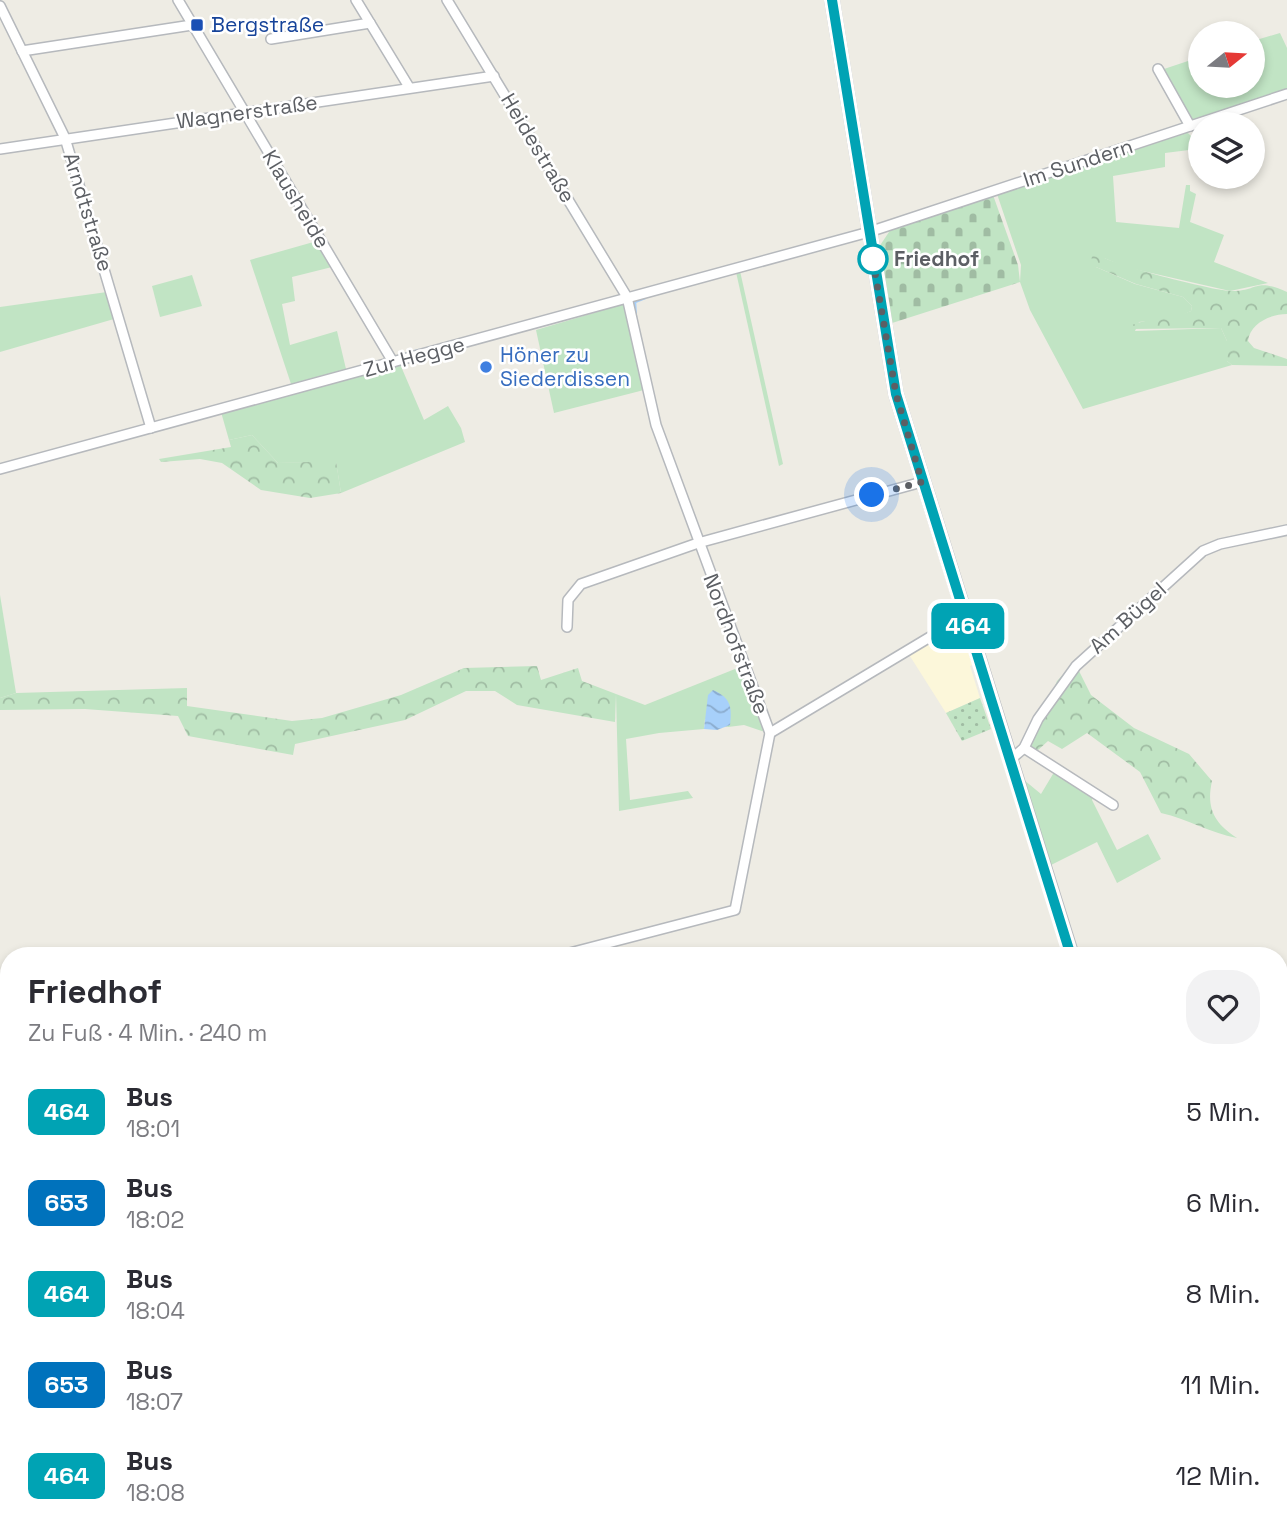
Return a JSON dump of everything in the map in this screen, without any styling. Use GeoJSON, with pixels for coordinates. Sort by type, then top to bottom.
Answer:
{"type":"FeatureCollection","features":[{"type":"Feature","properties":{"kind":"main road"},"geometry":{"type":"LineString","coordinates":[[832,0],[896,394],[1069,947]]}},
{"type":"Feature","properties":{"kind":"street","name":"Klausheide"},"geometry":{"type":"LineString","coordinates":[[178,0],[393,362]]}},
{"type":"Feature","properties":{"kind":"street"},"geometry":{"type":"LineString","coordinates":[[356,0],[409,87]]}},
{"type":"Feature","properties":{"kind":"street","name":"Heidestraße"},"geometry":{"type":"LineString","coordinates":[[447,0],[627,297]]}},
{"type":"Feature","properties":{"kind":"street","name":"Arndtstraße"},"geometry":{"type":"LineString","coordinates":[[0,6],[65,138],[151,428]]}},
{"type":"Feature","properties":{"kind":"street"},"geometry":{"type":"LineString","coordinates":[[271,39],[370,23]]}},
{"type":"Feature","properties":{"kind":"street"},"geometry":{"type":"LineString","coordinates":[[22,51],[192,24]]}},
{"type":"Feature","properties":{"kind":"street"},"geometry":{"type":"LineString","coordinates":[[1158,69],[1188,122]]}},
{"type":"Feature","properties":{"kind":"street","name":"Wagnerstraße"},"geometry":{"type":"LineString","coordinates":[[0,149],[494,76]]}},
{"type":"Feature","properties":{"kind":"street","name":"Im Sundern"},"geometry":{"type":"LineString","coordinates":[[1232,112],[1287,94]]}},
{"type":"Feature","properties":{"kind":"street","name":"Im Sundern"},"geometry":{"type":"LineString","coordinates":[[869,232],[1188,127]]}},
{"type":"Feature","properties":{"kind":"street","name":"Zur Hegge"},"geometry":{"type":"LineString","coordinates":[[0,469],[869,232]]}},
{"type":"Feature","properties":{"kind":"street","name":"Nordhofstraße"},"geometry":{"type":"LineString","coordinates":[[593,947],[735,910],[770,733],[656,425],[627,297]]}},
{"type":"Feature","properties":{"kind":"street"},"geometry":{"type":"LineString","coordinates":[[567,627],[568,600],[581,584],[698,543],[922,482]]}},
{"type":"Feature","properties":{"kind":"street","name":"Am Bügel"},"geometry":{"type":"LineString","coordinates":[[1010,760],[1024,748],[1038,719],[1070,673],[1203,551],[1220,544],[1287,530]]}},
{"type":"Feature","properties":{"kind":"street"},"geometry":{"type":"LineString","coordinates":[[770,733],[965,616]]}},
{"type":"Feature","properties":{"kind":"street"},"geometry":{"type":"LineString","coordinates":[[1024,748],[1112,805]]}},
{"type":"Feature","properties":{"kind":"shaded area"},"geometry":{"type":"Polygon","coordinates":[[[961,621],[975,664],[970,666],[980,698],[946,713],[908,653],[961,621]]]}},
{"type":"Feature","properties":{"kind":"green space"},"geometry":{"type":"Polygon","coordinates":[[[1280,33],[1287,48],[1287,91],[1221,112],[1188,113],[1161,70],[1188,61],[1188,98],[1265,98],[1265,37],[1280,33]]]}},
{"type":"Feature","properties":{"kind":"green space"},"geometry":{"type":"Polygon","coordinates":[[[1186,131],[1188,150],[1165,153],[1165,167],[1113,176],[1116,222],[1179,228],[1188,185],[1188,189],[1196,194],[1190,222],[1224,235],[1214,262],[1268,283],[1230,291],[1125,267],[1104,258],[1096,267],[1135,284],[1183,297],[1192,306],[1191,311],[1176,318],[1139,322],[1135,331],[1221,328],[1227,341],[1227,361],[1232,365],[1083,409],[1030,310],[1020,282],[1021,265],[997,194],[1186,131]]]}},
{"type":"Feature","properties":{"kind":"green space"},"geometry":{"type":"Polygon","coordinates":[[[993,195],[1018,265],[1020,282],[889,324],[879,247],[891,229],[993,195]]]}},
{"type":"Feature","properties":{"kind":"green space"},"geometry":{"type":"Polygon","coordinates":[[[317,241],[332,267],[292,277],[295,301],[282,304],[290,345],[337,331],[346,369],[291,384],[250,260],[317,241]]]}},
{"type":"Feature","properties":{"kind":"green space"},"geometry":{"type":"Polygon","coordinates":[[[1099,255],[1142,271],[1219,290],[1239,291],[1262,285],[1287,292],[1287,314],[1262,321],[1253,329],[1248,341],[1254,348],[1287,359],[1287,366],[1232,365],[1227,361],[1227,341],[1221,328],[1131,329],[1132,325],[1139,322],[1184,314],[1191,311],[1192,306],[1183,297],[1136,284],[1096,267],[1091,263],[1092,256],[1099,255]]]}},
{"type":"Feature","properties":{"kind":"green space"},"geometry":{"type":"Polygon","coordinates":[[[740,271],[783,464],[779,466],[736,272],[740,271]]]}},
{"type":"Feature","properties":{"kind":"green space"},"geometry":{"type":"Polygon","coordinates":[[[192,275],[202,306],[160,317],[152,286],[192,275]]]}},
{"type":"Feature","properties":{"kind":"green space"},"geometry":{"type":"Polygon","coordinates":[[[107,292],[114,319],[0,352],[0,307],[107,292]]]}},
{"type":"Feature","properties":{"kind":"green space"},"geometry":{"type":"Polygon","coordinates":[[[624,304],[644,390],[554,413],[536,330],[624,304]]]}},
{"type":"Feature","properties":{"kind":"green space"},"geometry":{"type":"Polygon","coordinates":[[[400,364],[424,420],[448,406],[461,428],[465,442],[341,493],[336,462],[278,463],[252,435],[229,440],[221,412],[400,364]]]}},
{"type":"Feature","properties":{"kind":"green space"},"geometry":{"type":"Polygon","coordinates":[[[252,435],[278,463],[336,461],[341,493],[310,498],[261,490],[222,463],[200,459],[161,462],[159,459],[231,447],[229,440],[252,435]]]}},
{"type":"Feature","properties":{"kind":"green space"},"geometry":{"type":"Polygon","coordinates":[[[0,595],[16,693],[0,698],[0,595]]]}},
{"type":"Feature","properties":{"kind":"green space"},"geometry":{"type":"Polygon","coordinates":[[[537,666],[541,680],[578,668],[582,681],[616,694],[615,722],[517,705],[495,691],[466,691],[405,720],[295,744],[293,755],[188,736],[178,716],[85,709],[0,710],[0,698],[16,693],[187,688],[187,706],[292,721],[322,718],[401,695],[464,668],[537,666]]]}},
{"type":"Feature","properties":{"kind":"green space"},"geometry":{"type":"Polygon","coordinates":[[[1071,666],[1079,671],[1091,695],[1134,728],[1189,754],[1212,781],[1211,807],[1217,820],[1237,838],[1161,813],[1140,772],[1087,733],[1062,749],[1048,741],[1037,751],[1031,746],[1057,681],[1071,666]]]}},
{"type":"Feature","properties":{"kind":"green space"},"geometry":{"type":"Polygon","coordinates":[[[740,667],[768,733],[744,725],[728,727],[705,719],[704,729],[626,739],[630,800],[688,791],[693,798],[619,811],[616,694],[645,705],[740,667]]]}},
{"type":"Feature","properties":{"kind":"green space"},"geometry":{"type":"Polygon","coordinates":[[[980,698],[991,729],[962,741],[946,713],[980,698]]]}},
{"type":"Feature","properties":{"kind":"green space"},"geometry":{"type":"Polygon","coordinates":[[[1056,769],[1094,793],[1092,800],[1117,850],[1148,834],[1161,859],[1117,883],[1097,842],[1051,865],[1024,780],[1041,794],[1056,769]]]}},
{"type":"Feature","properties":{"kind":"water"},"geometry":{"type":"Polygon","coordinates":[[[713,690],[724,696],[731,713],[730,725],[717,730],[704,729],[708,695],[713,690]]]}},
{"type":"Feature","properties":{"kind":"waterway"},"geometry":{"type":"LineString","coordinates":[[636,319],[635,302],[645,298]]}},
{"type":"Feature","properties":{"kind":"waterway"},"geometry":{"type":"LineString","coordinates":[[402,355],[419,350]]}},
{"type":"Feature","properties":{"kind":"bus line","name":"464"},"geometry":{"type":"LineString","coordinates":[[832,0],[896,394],[1068,947]]}},
{"type":"Feature","properties":{"kind":"place","name":"Bergstraße"},"geometry":{"type":"Point","coordinates":[197,25]}},
{"type":"Feature","properties":{"kind":"place","name":"Friedhof"},"geometry":{"type":"Point","coordinates":[873,259]}},
{"type":"Feature","properties":{"kind":"place","name":"Höner zu Siederdissen"},"geometry":{"type":"Point","coordinates":[486,367]}},
{"type":"Feature","properties":{"kind":"route"},"geometry":{"type":"LineString","coordinates":[[872,495],[922,482],[896,394],[872,255],[873,259]]}}]}
